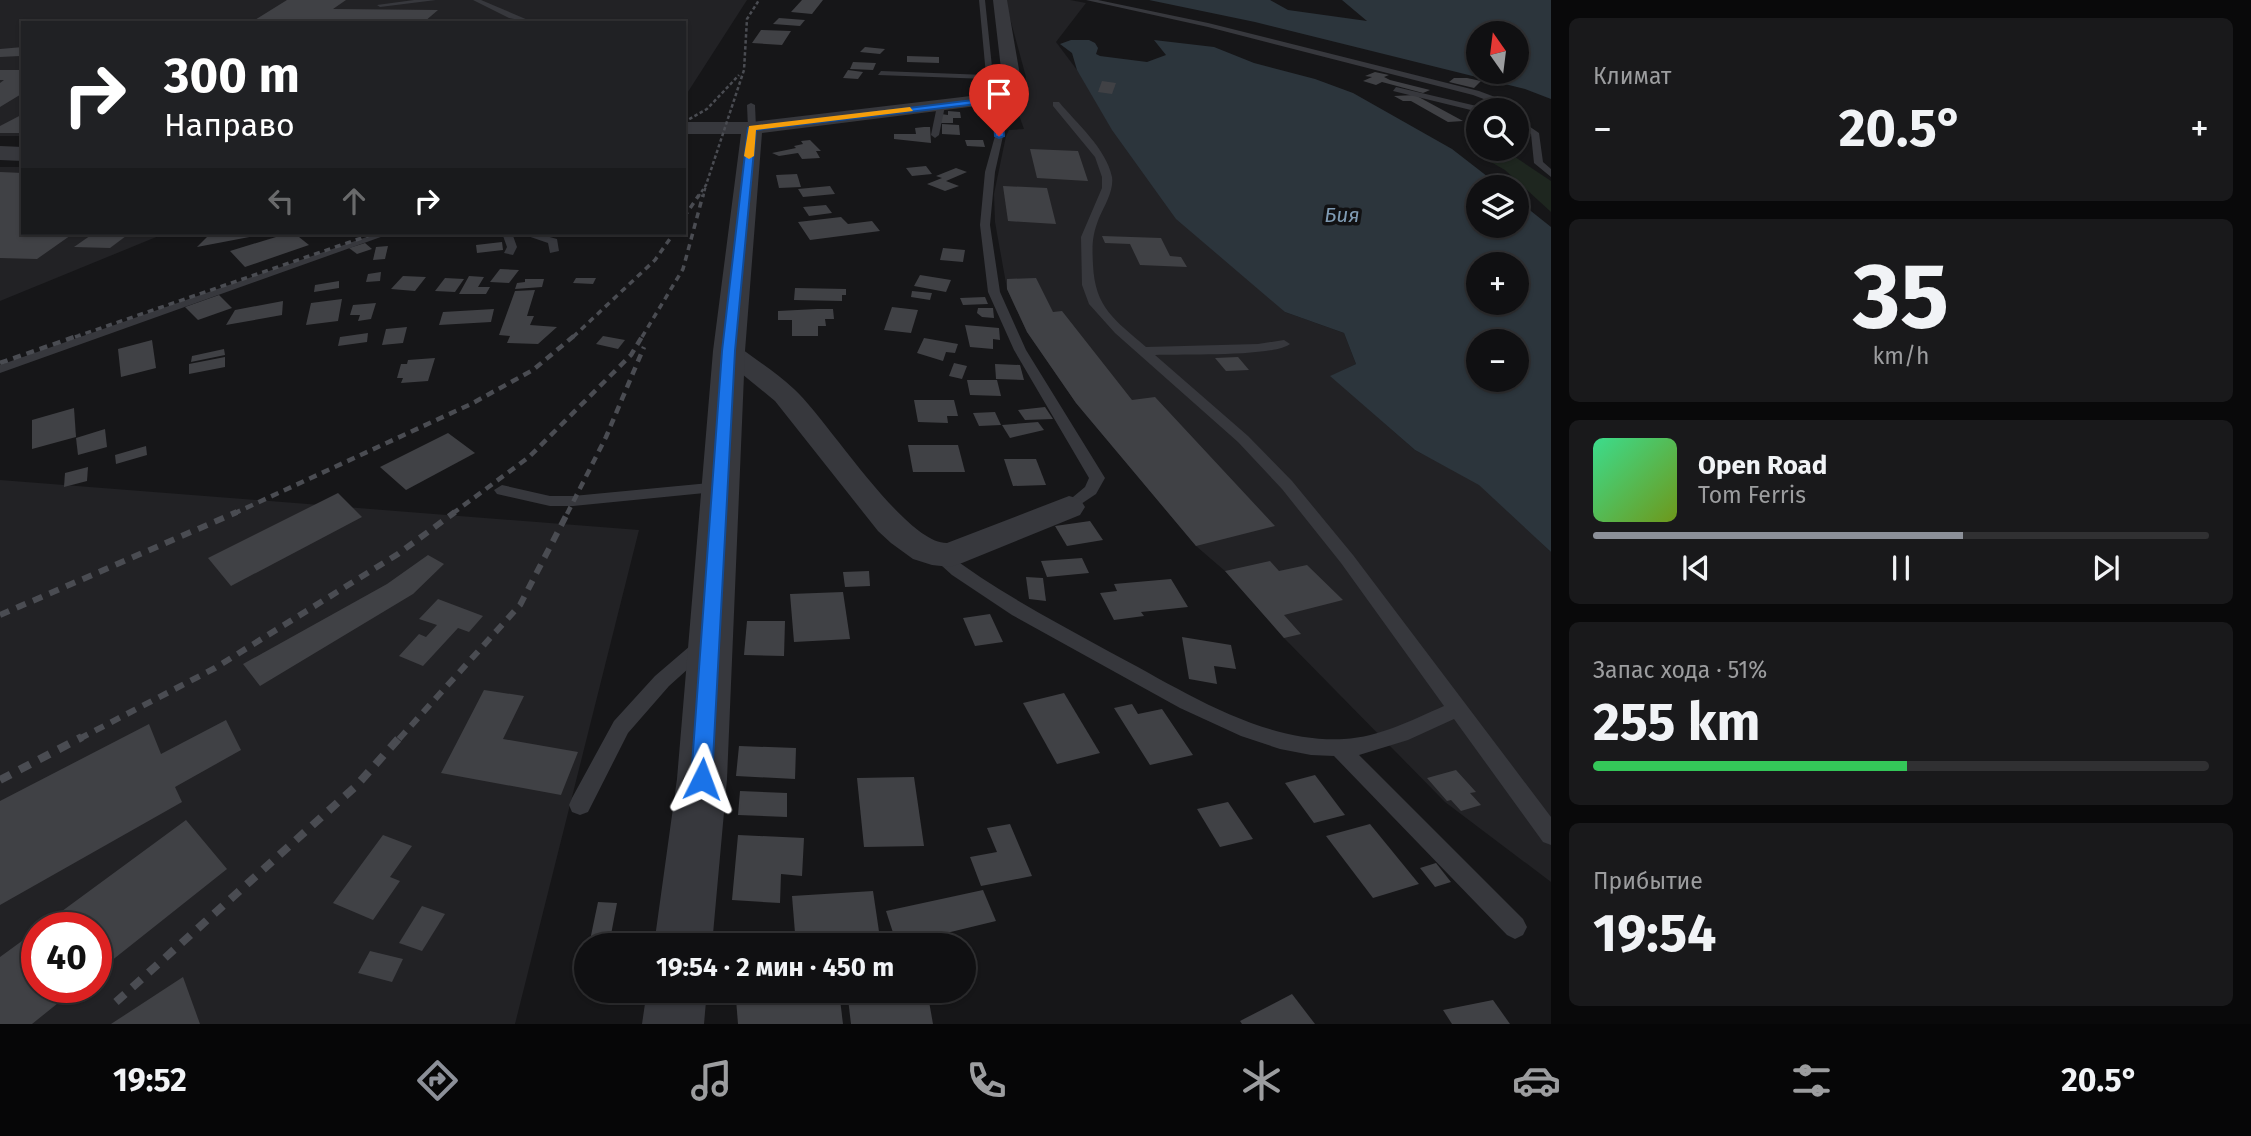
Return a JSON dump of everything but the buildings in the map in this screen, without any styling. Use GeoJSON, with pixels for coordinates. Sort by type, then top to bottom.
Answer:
{"type":"FeatureCollection","features":[{"type":"Feature","properties":{"kind":"street"},"geometry":{"type":"LineString","coordinates":[[686,128],[751,117],[941,106],[993,87],[1006,96],[1013,87],[1000,0]]}},
{"type":"Feature","properties":{"kind":"street"},"geometry":{"type":"LineString","coordinates":[[684,933],[702,779],[729,351],[751,117]]}},
{"type":"Feature","properties":{"kind":"street"},"geometry":{"type":"LineString","coordinates":[[0,153],[21,154]]}},
{"type":"Feature","properties":{"kind":"street"},"geometry":{"type":"LineString","coordinates":[[729,351],[785,395],[889,523],[906,539],[939,556],[950,555],[1069,507]]}},
{"type":"Feature","properties":{"kind":"street"},"geometry":{"type":"LineString","coordinates":[[673,1024],[675,1003]]}},
{"type":"Feature","properties":{"kind":"lane"},"geometry":{"type":"LineString","coordinates":[[380,5],[433,0]]}},
{"type":"Feature","properties":{"kind":"lane"},"geometry":{"type":"LineString","coordinates":[[477,0],[525,21]]}},
{"type":"Feature","properties":{"kind":"lane"},"geometry":{"type":"LineString","coordinates":[[982,0],[999,136],[990,172],[985,225],[990,275],[1000,307],[1020,350],[1097,478],[1091,490],[1069,507]]}},
{"type":"Feature","properties":{"kind":"lane"},"geometry":{"type":"LineString","coordinates":[[1089,0],[1222,28],[1500,98]]}},
{"type":"Feature","properties":{"kind":"lane"},"geometry":{"type":"LineString","coordinates":[[1312,0],[1321,3]]}},
{"type":"Feature","properties":{"kind":"lane"},"geometry":{"type":"LineString","coordinates":[[881,73],[993,87]]}},
{"type":"Feature","properties":{"kind":"lane"},"geometry":{"type":"LineString","coordinates":[[1396,89],[1466,106]]}},
{"type":"Feature","properties":{"kind":"lane"},"geometry":{"type":"LineString","coordinates":[[1476,93],[1488,98]]}},
{"type":"Feature","properties":{"kind":"lane"},"geometry":{"type":"LineString","coordinates":[[1056,104],[1099,156],[1107,177],[1107,188],[1086,237],[1086,272],[1091,295],[1100,312],[1243,439],[1287,485],[1347,559],[1551,835]]}},
{"type":"Feature","properties":{"kind":"lane"},"geometry":{"type":"LineString","coordinates":[[935,135],[941,106]]}},
{"type":"Feature","properties":{"kind":"lane"},"geometry":{"type":"LineString","coordinates":[[1529,129],[1546,137]]}},
{"type":"Feature","properties":{"kind":"lane"},"geometry":{"type":"LineString","coordinates":[[1535,134],[1539,163],[1551,174]]}},
{"type":"Feature","properties":{"kind":"lane"},"geometry":{"type":"LineString","coordinates":[[0,369],[381,235]]}},
{"type":"Feature","properties":{"kind":"lane"},"geometry":{"type":"LineString","coordinates":[[508,235],[512,247],[509,253]]}},
{"type":"Feature","properties":{"kind":"lane"},"geometry":{"type":"LineString","coordinates":[[530,235],[553,242],[554,251]]}},
{"type":"Feature","properties":{"kind":"lane"},"geometry":{"type":"LineString","coordinates":[[1143,351],[1258,348],[1284,344]]}},
{"type":"Feature","properties":{"kind":"lane"},"geometry":{"type":"LineString","coordinates":[[502,490],[550,501],[573,501],[720,487]]}},
{"type":"Feature","properties":{"kind":"lane"},"geometry":{"type":"LineString","coordinates":[[939,556],[1009,606],[1171,694],[1260,734],[1307,746],[1339,748],[1382,741],[1457,709]]}},
{"type":"Feature","properties":{"kind":"lane"},"geometry":{"type":"LineString","coordinates":[[580,805],[608,749],[638,706],[711,638]]}},
{"type":"Feature","properties":{"kind":"lane"},"geometry":{"type":"LineString","coordinates":[[1339,748],[1515,927]]}},
{"type":"Feature","properties":{"kind":"shaded area"},"geometry":{"type":"Polygon","coordinates":[[[0,0],[747,0],[686,95],[686,21],[21,21],[21,136],[0,136],[0,0]]]}},
{"type":"Feature","properties":{"kind":"shaded area"},"geometry":{"type":"Polygon","coordinates":[[[1005,0],[1070,0],[1086,3],[1056,42],[1285,312],[1344,333],[1356,364],[1331,376],[1415,450],[1479,484],[1551,552],[1551,882],[1445,802],[1284,638],[1225,571],[1196,546],[1076,403],[1027,332],[1007,289],[995,222],[994,194],[1006,136],[1009,130],[1024,129],[1016,107],[1026,77],[1005,0]]]}},
{"type":"Feature","properties":{"kind":"shaded area"},"geometry":{"type":"Polygon","coordinates":[[[1489,161],[1521,161],[1551,181],[1551,212],[1529,192],[1529,175],[1510,175],[1489,161]]]}},
{"type":"Feature","properties":{"kind":"shaded area"},"geometry":{"type":"Polygon","coordinates":[[[0,167],[21,167],[21,235],[161,235],[0,301],[0,167]]]}},
{"type":"Feature","properties":{"kind":"shaded area"},"geometry":{"type":"Polygon","coordinates":[[[0,480],[639,530],[515,1024],[0,1024],[0,480]]]}},
{"type":"Feature","properties":{"kind":"water"},"geometry":{"type":"Polygon","coordinates":[[[1149,0],[1270,0],[1288,10],[1367,21],[1342,0],[1551,0],[1551,99],[1505,84],[1530,84],[1530,21],[1466,21],[1466,74],[1255,22],[1149,0]]]}},
{"type":"Feature","properties":{"kind":"water","name":"Бия"},"geometry":{"type":"Polygon","coordinates":[[[1071,40],[1089,40],[1095,43],[1098,48],[1096,54],[1100,56],[1147,62],[1166,55],[1154,40],[1214,47],[1254,63],[1315,79],[1353,93],[1452,149],[1486,175],[1466,175],[1466,238],[1529,238],[1529,210],[1551,227],[1551,552],[1479,485],[1415,450],[1330,376],[1356,364],[1344,333],[1285,312],[1176,219],[1112,130],[1077,70],[1072,53],[1060,44],[1071,40]]]}},
{"type":"Feature","properties":{"kind":"railway"},"geometry":{"type":"LineString","coordinates":[[706,185],[744,70],[747,19],[759,0]]}},
{"type":"Feature","properties":{"kind":"railway"},"geometry":{"type":"LineString","coordinates":[[686,121],[707,109],[739,75]]}},
{"type":"Feature","properties":{"kind":"railway"},"geometry":{"type":"LineString","coordinates":[[698,197],[706,185]]}},
{"type":"Feature","properties":{"kind":"railway"},"geometry":{"type":"LineString","coordinates":[[703,197],[706,185]]}},
{"type":"Feature","properties":{"kind":"railway"},"geometry":{"type":"LineString","coordinates":[[686,214],[699,195]]}},
{"type":"Feature","properties":{"kind":"railway"},"geometry":{"type":"LineString","coordinates":[[642,337],[683,269],[703,195]]}},
{"type":"Feature","properties":{"kind":"railway"},"geometry":{"type":"LineString","coordinates":[[75,337],[370,235]]}},
{"type":"Feature","properties":{"kind":"railway"},"geometry":{"type":"LineString","coordinates":[[573,337],[655,260],[673,235]]}},
{"type":"Feature","properties":{"kind":"railway"},"geometry":{"type":"LineString","coordinates":[[0,363],[80,335]]}},
{"type":"Feature","properties":{"kind":"railway"},"geometry":{"type":"LineString","coordinates":[[233,514],[471,404],[533,370],[575,335]]}},
{"type":"Feature","properties":{"kind":"railway"},"geometry":{"type":"LineString","coordinates":[[452,514],[529,457],[631,355],[643,335]]}},
{"type":"Feature","properties":{"kind":"railway"},"geometry":{"type":"LineString","coordinates":[[567,514],[606,437],[644,347]]}},
{"type":"Feature","properties":{"kind":"railway"},"geometry":{"type":"LineString","coordinates":[[0,615],[237,512]]}},
{"type":"Feature","properties":{"kind":"railway"},"geometry":{"type":"LineString","coordinates":[[79,739],[215,668],[398,554],[455,512]]}},
{"type":"Feature","properties":{"kind":"railway"},"geometry":{"type":"LineString","coordinates":[[399,739],[520,605],[568,512]]}},
{"type":"Feature","properties":{"kind":"railway"},"geometry":{"type":"LineString","coordinates":[[0,780],[82,737]]}},
{"type":"Feature","properties":{"kind":"railway"},"geometry":{"type":"LineString","coordinates":[[116,1002],[356,786],[400,737]]}},
{"type":"Feature","properties":{"kind":"slow traffic"},"geometry":{"type":"LineString","coordinates":[[749,156],[752,128],[910,109]]}},
{"type":"Feature","properties":{"kind":"route"},"geometry":{"type":"LineString","coordinates":[[702,779],[729,351],[752,128],[997,99],[999,136]]}}]}
